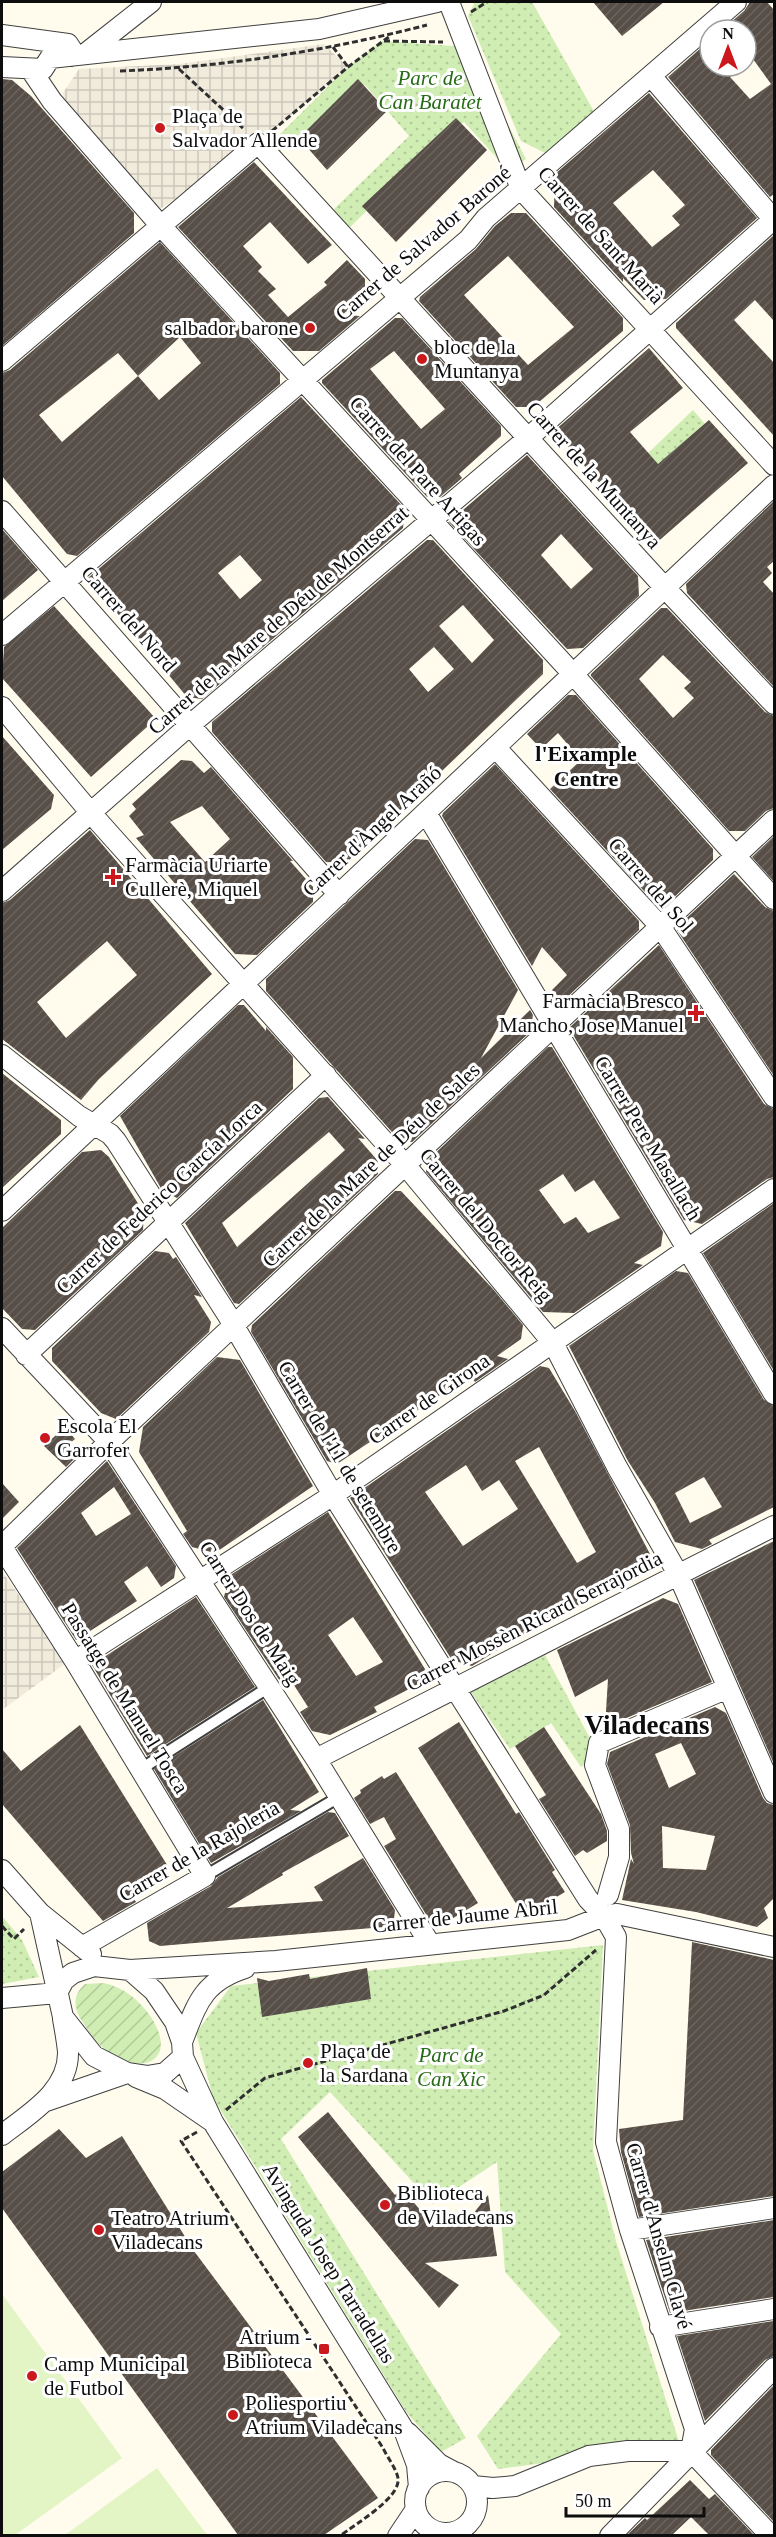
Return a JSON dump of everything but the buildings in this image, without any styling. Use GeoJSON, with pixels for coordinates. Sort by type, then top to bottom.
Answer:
{"type":"FeatureCollection","features":[{"type":"Feature","properties":{"kind":"street"},"geometry":{"type":"LineString","coordinates":[[78,55],[151,2]]}},
{"type":"Feature","properties":{"kind":"street"},"geometry":{"type":"LineString","coordinates":[[2,67],[44,69],[50,58],[319,28],[437,2]]}},
{"type":"Feature","properties":{"kind":"street","name":"Carrer de Sant Marià"},"geometry":{"type":"LineString","coordinates":[[449,2],[521,189],[652,329],[774,465]]}},
{"type":"Feature","properties":{"kind":"street","name":"Carrer de Salvador Baroné"},"geometry":{"type":"LineString","coordinates":[[2,634],[468,240],[486,218],[736,2]]}},
{"type":"Feature","properties":{"kind":"street"},"geometry":{"type":"LineString","coordinates":[[2,35],[68,45],[78,55]]}},
{"type":"Feature","properties":{"kind":"street","name":"Carrer del Pare Artigas"},"geometry":{"type":"LineString","coordinates":[[31,70],[52,101],[160,225],[738,856],[774,899]]}},
{"type":"Feature","properties":{"kind":"street"},"geometry":{"type":"LineString","coordinates":[[651,76],[774,219]]}},
{"type":"Feature","properties":{"kind":"street"},"geometry":{"type":"LineString","coordinates":[[2,361],[258,143]]}},
{"type":"Feature","properties":{"kind":"street","name":"Carrer de la Muntanya"},"geometry":{"type":"LineString","coordinates":[[258,143],[527,439],[774,704]]}},
{"type":"Feature","properties":{"kind":"street","name":"Carrer de la Mare de Déu de Montserrat"},"geometry":{"type":"LineString","coordinates":[[2,891],[190,725],[527,439],[774,219]]}},
{"type":"Feature","properties":{"kind":"street","name":"Carrer d'Àngel Arañó"},"geometry":{"type":"LineString","coordinates":[[2,1212],[774,485]]}},
{"type":"Feature","properties":{"kind":"street","name":"Carrer del Nord"},"geometry":{"type":"LineString","coordinates":[[2,510],[339,895]]}},
{"type":"Feature","properties":{"kind":"street","name":"Carrer del Doctor Reig"},"geometry":{"type":"LineString","coordinates":[[2,707],[90,813],[406,1166],[553,1343],[617,1467],[678,1574],[774,1793]]}},
{"type":"Feature","properties":{"kind":"street","name":"Carrer del Sol"},"geometry":{"type":"LineString","coordinates":[[495,747],[660,926],[774,1097]]}},
{"type":"Feature","properties":{"kind":"street","name":"Carrer Pere Masallach"},"geometry":{"type":"LineString","coordinates":[[426,813],[774,1394]]}},
{"type":"Feature","properties":{"kind":"street","name":"Carrer de la Mare de Déu de Sales"},"geometry":{"type":"LineString","coordinates":[[2,1546],[774,820]]}},
{"type":"Feature","properties":{"kind":"street","name":"Carrer de l'11 de setembre"},"geometry":{"type":"LineString","coordinates":[[2,1055],[79,1116],[116,1140],[234,1328],[333,1495],[588,1899],[604,1916]]}},
{"type":"Feature","properties":{"kind":"street","name":"Carrer de Federico García Lorca"},"geometry":{"type":"LineString","coordinates":[[26,1355],[326,1075]]}},
{"type":"Feature","properties":{"kind":"street","name":"Carrer de Girona"},"geometry":{"type":"LineString","coordinates":[[75,1661],[333,1495],[774,1189]]}},
{"type":"Feature","properties":{"kind":"street","name":"Carrer Dos de Maig"},"geometry":{"type":"LineString","coordinates":[[2,1328],[110,1442],[316,1759],[430,1944]]}},
{"type":"Feature","properties":{"kind":"street","name":"Carrer Mossèn Ricard Serrajordia"},"geometry":{"type":"LineString","coordinates":[[316,1759],[774,1526]]}},
{"type":"Feature","properties":{"kind":"street","name":"Passatge de Manuel Tosca"},"geometry":{"type":"LineString","coordinates":[[2,1546],[75,1661],[205,1876]]}},
{"type":"Feature","properties":{"kind":"street"},"geometry":{"type":"LineString","coordinates":[[608,1895],[620,1857],[620,1829],[595,1765],[599,1743],[728,1688]]}},
{"type":"Feature","properties":{"kind":"street"},"geometry":{"type":"LineString","coordinates":[[2,1870],[40,1913],[108,1966]]}},
{"type":"Feature","properties":{"kind":"street","name":"Carrer de la Rajoleria"},"geometry":{"type":"LineString","coordinates":[[82,1947],[205,1876]]}},
{"type":"Feature","properties":{"kind":"street"},"geometry":{"type":"LineString","coordinates":[[2,2135],[44,2102],[62,2081],[66,2067],[68,2052],[63,2017],[40,1913]]}},
{"type":"Feature","properties":{"kind":"street","name":"Carrer de Jaume Abril"},"geometry":{"type":"LineString","coordinates":[[130,1970],[276,1960],[568,1930],[604,1916],[617,1914],[770,1940]]}},
{"type":"Feature","properties":{"kind":"street","name":"Carrer d'Anselm Clavé"},"geometry":{"type":"LineString","coordinates":[[604,1916],[616,1937],[606,2142],[660,2327],[695,2429],[691,2451]]}},
{"type":"Feature","properties":{"kind":"street","name":"Carrer de Jaume Abril"},"geometry":{"type":"LineString","coordinates":[[182,2049],[204,1994],[220,1978],[276,1960]]}},
{"type":"Feature","properties":{"kind":"street"},"geometry":{"type":"LineString","coordinates":[[57,1993],[64,1980],[73,1973],[94,1966],[130,1970],[154,1991],[167,2009],[175,2022],[182,2049],[165,2073],[147,2076],[127,2073],[94,2056],[63,2017]]}},
{"type":"Feature","properties":{"kind":"street"},"geometry":{"type":"LineString","coordinates":[[2,1998],[57,1993]]}},
{"type":"Feature","properties":{"kind":"street","name":"Avinguda Josep Tarradellas"},"geometry":{"type":"LineString","coordinates":[[182,2049],[213,2122],[404,2430],[417,2465],[419,2488]]}},
{"type":"Feature","properties":{"kind":"street"},"geometry":{"type":"LineString","coordinates":[[44,2102],[127,2073]]}},
{"type":"Feature","properties":{"kind":"street","name":"Avinguda Josep Tarradellas"},"geometry":{"type":"LineString","coordinates":[[127,2073],[165,2089],[213,2122]]}},
{"type":"Feature","properties":{"kind":"street"},"geometry":{"type":"LineString","coordinates":[[630,2230],[774,2208]]}},
{"type":"Feature","properties":{"kind":"street"},"geometry":{"type":"LineString","coordinates":[[660,2327],[774,2309]]}},
{"type":"Feature","properties":{"kind":"street"},"geometry":{"type":"LineString","coordinates":[[610,2535],[774,2368]]}},
{"type":"Feature","properties":{"kind":"street","name":"Avinguda Josep Tarradellas"},"geometry":{"type":"LineString","coordinates":[[404,2430],[439,2464],[454,2472]]}},
{"type":"Feature","properties":{"kind":"street"},"geometry":{"type":"LineString","coordinates":[[473,2486],[493,2488],[515,2486],[589,2456],[628,2451],[691,2451],[771,2535]]}},
{"type":"Feature","properties":{"kind":"street"},"geometry":{"type":"LineString","coordinates":[[411,2535],[441,2532],[462,2529],[474,2516],[477,2506],[473,2486],[454,2472],[444,2471],[425,2480],[416,2498],[416,2509],[424,2524],[441,2532]]}},
{"type":"Feature","properties":{"kind":"street"},"geometry":{"type":"LineString","coordinates":[[398,2535],[416,2509]]}},
{"type":"Feature","properties":{"kind":"street"},"geometry":{"type":"LineString","coordinates":[[474,2516],[480,2535]]}},
{"type":"Feature","properties":{"kind":"lane"},"geometry":{"type":"LineString","coordinates":[[141,1769],[269,1687]]}},
{"type":"Feature","properties":{"kind":"lane","name":"Carrer de la Rajoleria"},"geometry":{"type":"LineString","coordinates":[[205,1876],[339,1797]]}},
{"type":"Feature","properties":{"kind":"path"},"geometry":{"type":"LineString","coordinates":[[179,64],[179,69],[258,143],[348,67],[409,24]]}},
{"type":"Feature","properties":{"kind":"path"},"geometry":{"type":"LineString","coordinates":[[319,28],[348,67]]}},
{"type":"Feature","properties":{"kind":"path"},"geometry":{"type":"LineString","coordinates":[[382,41],[440,41],[467,47]]}},
{"type":"Feature","properties":{"kind":"path"},"geometry":{"type":"LineString","coordinates":[[2,1926],[14,1939],[40,1913]]}},
{"type":"Feature","properties":{"kind":"path"},"geometry":{"type":"LineString","coordinates":[[340,2535],[392,2497],[398,2487],[398,2477],[383,2448],[180,2141],[213,2122],[265,2078],[504,2011],[544,1995],[602,1945]]}},
{"type":"Feature","properties":{"kind":"green space"},"geometry":{"type":"Polygon","coordinates":[[[475,2],[532,2],[596,115],[547,154],[521,141],[468,16],[475,2]]]}},
{"type":"Feature","properties":{"kind":"green space","name":"Parc de Can Baratet"},"geometry":{"type":"Polygon","coordinates":[[[382,41],[467,47],[526,159],[509,171],[464,122],[423,156],[348,229],[332,211],[409,136],[365,85],[277,154],[269,145],[348,67],[382,41]]]}},
{"type":"Feature","properties":{"kind":"green space"},"geometry":{"type":"Polygon","coordinates":[[[693,410],[712,432],[662,477],[644,457],[693,410]]]}},
{"type":"Feature","properties":{"kind":"green space"},"geometry":{"type":"Polygon","coordinates":[[[545,1655],[592,1742],[587,1763],[581,1767],[551,1723],[510,1749],[471,1692],[545,1655]]]}},
{"type":"Feature","properties":{"kind":"green space"},"geometry":{"type":"Polygon","coordinates":[[[2,1916],[22,1940],[39,1977],[2,1984],[2,1916]]]}},
{"type":"Feature","properties":{"kind":"green space","name":"Parc de Can Xic"},"geometry":{"type":"Polygon","coordinates":[[[603,1945],[593,2150],[616,2241],[680,2445],[498,2469],[477,2436],[561,2334],[505,2272],[497,2162],[433,2204],[330,2092],[281,2139],[466,2438],[441,2452],[407,2413],[213,2098],[196,2033],[231,1986],[603,1945]]]}},
{"type":"Feature","properties":{"kind":"green space"},"geometry":{"type":"Polygon","coordinates":[[[104,1983],[119,1988],[131,1996],[151,2017],[159,2032],[161,2044],[159,2054],[153,2060],[133,2063],[121,2059],[108,2052],[89,2032],[76,2008],[76,1998],[85,1984],[104,1983]]]}},
{"type":"Feature","properties":{"kind":"green space","name":"Camp Municipal de Futbol"},"geometry":{"type":"Polygon","coordinates":[[[2,2294],[122,2458],[15,2535],[2,2535],[2,2294]]]}},
{"type":"Feature","properties":{"kind":"green space"},"geometry":{"type":"Polygon","coordinates":[[[157,2468],[207,2535],[65,2535],[157,2468]]]}},
{"type":"Feature","properties":{"kind":"shaded area","name":"Plaça de Salvador Allende"},"geometry":{"type":"Polygon","coordinates":[[[324,44],[348,67],[258,143],[151,215],[65,114],[63,93],[79,69],[179,64],[324,44]]]}},
{"type":"Feature","properties":{"kind":"shaded area"},"geometry":{"type":"Polygon","coordinates":[[[2,1571],[66,1663],[2,1710],[2,1571]]]}},
{"type":"Feature","properties":{"kind":"place","name":"Plaça de Salvador Allende"},"geometry":{"type":"Point","coordinates":[160,128]}},
{"type":"Feature","properties":{"kind":"place","name":"salbador barone"},"geometry":{"type":"Point","coordinates":[310,328]}},
{"type":"Feature","properties":{"kind":"place","name":"bloc de la Muntanya"},"geometry":{"type":"Point","coordinates":[422,359]}},
{"type":"Feature","properties":{"kind":"place","name":"Farmàcia Uriarte Cullerè, Miquel"},"geometry":{"type":"Point","coordinates":[113,877]}},
{"type":"Feature","properties":{"kind":"place","name":"Farmàcia Bresco Mancho, Jose Manuel"},"geometry":{"type":"Point","coordinates":[696,1013]}},
{"type":"Feature","properties":{"kind":"place","name":"Escola El Garrofer"},"geometry":{"type":"Point","coordinates":[45,1438]}},
{"type":"Feature","properties":{"kind":"place","name":"Plaça de la Sardana"},"geometry":{"type":"Point","coordinates":[308,2063]}},
{"type":"Feature","properties":{"kind":"place","name":"Biblioteca de Viladecans"},"geometry":{"type":"Point","coordinates":[385,2205]}},
{"type":"Feature","properties":{"kind":"place","name":"Teatro Atrium Viladecans"},"geometry":{"type":"Point","coordinates":[99,2230]}},
{"type":"Feature","properties":{"kind":"place","name":"Atrium - Biblioteca"},"geometry":{"type":"Point","coordinates":[324,2349]}},
{"type":"Feature","properties":{"kind":"place","name":"Camp Municipal de Futbol"},"geometry":{"type":"Point","coordinates":[32,2376]}},
{"type":"Feature","properties":{"kind":"place","name":"Poliesportiu Atrium Viladecans"},"geometry":{"type":"Point","coordinates":[233,2415]}},
{"type":"Feature","properties":{"kind":"district","name":"l'Eixample Centre"},"geometry":{"type":"Point","coordinates":[586,766]}},
{"type":"Feature","properties":{"kind":"district","name":"Viladecans"},"geometry":{"type":"Point","coordinates":[647,1725]}}]}
